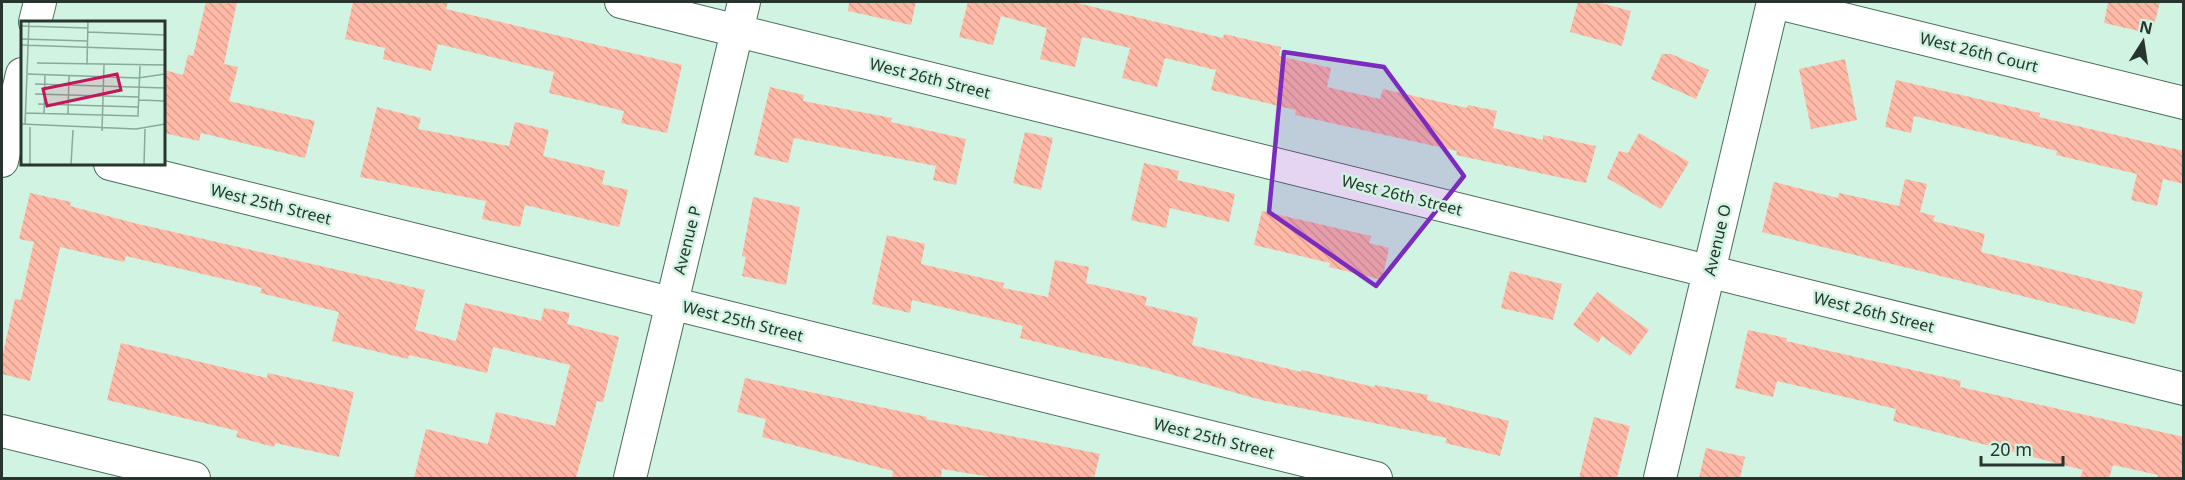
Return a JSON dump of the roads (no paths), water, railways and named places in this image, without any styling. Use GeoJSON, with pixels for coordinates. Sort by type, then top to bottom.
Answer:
{"type":"FeatureCollection","features":[{"type":"Feature","properties":{"kind":"street"},"geometry":{"type":"LineString","coordinates":[[35,21],[40,2]]}},
{"type":"Feature","properties":{"kind":"street","name":"West 26th Street"},"geometry":{"type":"LineString","coordinates":[[621,2],[741,16],[1710,272],[2184,389]]}},
{"type":"Feature","properties":{"kind":"street","name":"West 26th Court"},"geometry":{"type":"LineString","coordinates":[[1773,2],[2184,104]]}},
{"type":"Feature","properties":{"kind":"street","name":"Avenue O"},"geometry":{"type":"LineString","coordinates":[[1660,478],[1773,2]]}},
{"type":"Feature","properties":{"kind":"street","name":"West 26th Court"},"geometry":{"type":"LineString","coordinates":[[1829,2],[2184,89]]}},
{"type":"Feature","properties":{"kind":"street","name":"Avenue P"},"geometry":{"type":"LineString","coordinates":[[630,478],[741,16]]}},
{"type":"Feature","properties":{"kind":"street"},"geometry":{"type":"LineString","coordinates":[[8,144],[21,79]]}},
{"type":"Feature","properties":{"kind":"street","name":"West 25th Street"},"geometry":{"type":"LineString","coordinates":[[114,165],[1376,478]]}},
{"type":"Feature","properties":{"kind":"street"},"geometry":{"type":"LineString","coordinates":[[2,431],[194,478]]}}]}
